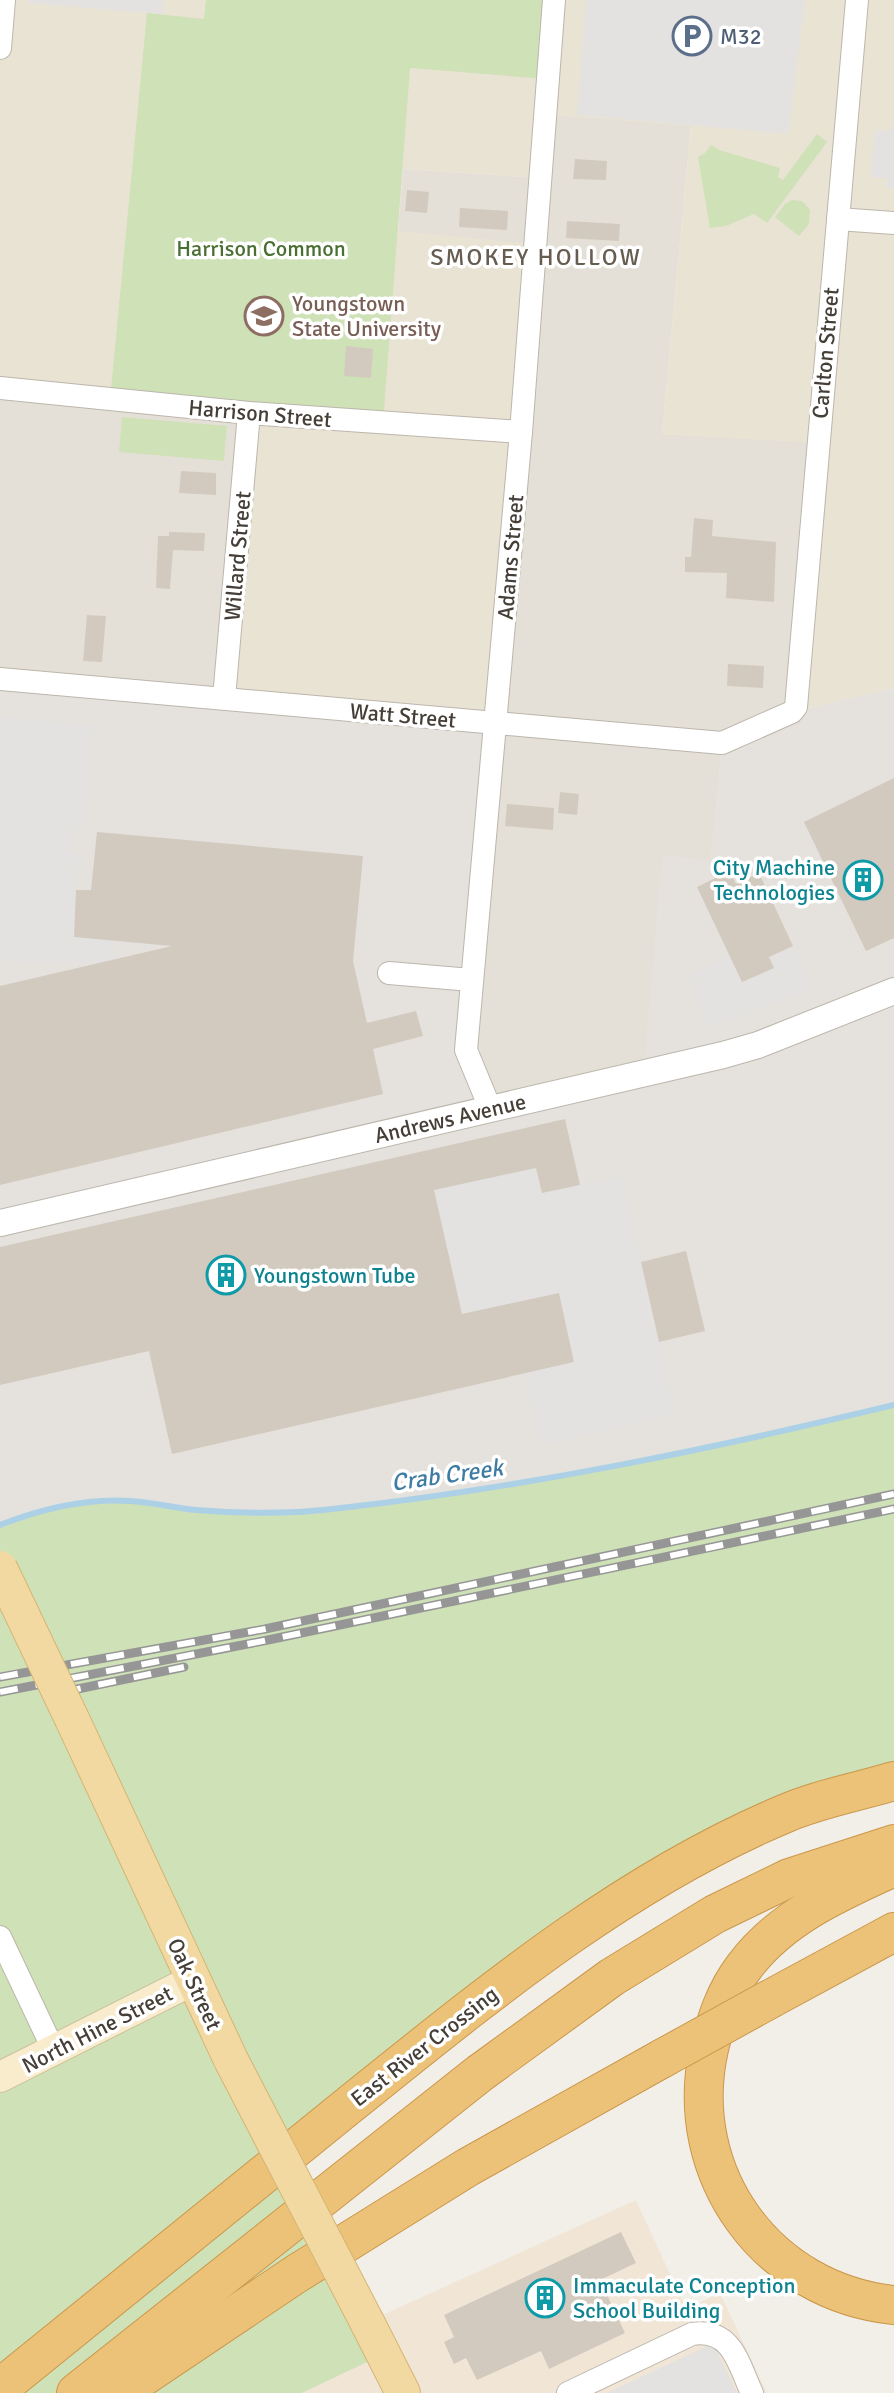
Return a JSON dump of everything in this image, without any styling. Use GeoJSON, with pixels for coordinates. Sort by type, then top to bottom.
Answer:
{"type":"FeatureCollection","features":[{"type":"Feature","properties":{"kind":"highway"},"geometry":{"type":"LineString","coordinates":[[786,1813],[894,1763]]}},
{"type":"Feature","properties":{"kind":"highway","name":"East River Crossing"},"geometry":{"type":"LineString","coordinates":[[0,2388],[524,1967],[643,1888],[722,1844],[786,1813],[894,1781]]}},
{"type":"Feature","properties":{"kind":"highway"},"geometry":{"type":"LineString","coordinates":[[76,2393],[480,2073],[612,1977],[715,1914],[789,1878],[894,1844]]}},
{"type":"Feature","properties":{"kind":"highway"},"geometry":{"type":"LineString","coordinates":[[894,1867],[803,1912],[772,1937],[745,1966],[725,1997],[715,2020],[703,2089],[705,2125],[712,2160],[723,2186],[751,2230],[771,2251],[808,2277],[857,2298],[894,2305]]}},
{"type":"Feature","properties":{"kind":"highway"},"geometry":{"type":"LineString","coordinates":[[119,2393],[296,2274],[468,2167],[894,1932]]}},
{"type":"Feature","properties":{"kind":"main road","name":"Oak Street"},"geometry":{"type":"LineString","coordinates":[[0,1568],[231,2060],[403,2393]]}},
{"type":"Feature","properties":{"kind":"main road","name":"North Hine Street"},"geometry":{"type":"LineString","coordinates":[[0,2077],[193,1980]]}},
{"type":"Feature","properties":{"kind":"street"},"geometry":{"type":"LineString","coordinates":[[0,48],[4,0]]}},
{"type":"Feature","properties":{"kind":"street","name":"Adams Street"},"geometry":{"type":"LineString","coordinates":[[490,1108],[466,1050],[521,432],[554,0]]}},
{"type":"Feature","properties":{"kind":"street","name":"Carlton Street"},"geometry":{"type":"LineString","coordinates":[[796,707],[857,0]]}},
{"type":"Feature","properties":{"kind":"street"},"geometry":{"type":"LineString","coordinates":[[838,219],[894,223]]}},
{"type":"Feature","properties":{"kind":"street","name":"Harrison Street"},"geometry":{"type":"LineString","coordinates":[[0,388],[249,413],[521,432]]}},
{"type":"Feature","properties":{"kind":"street","name":"Willard Street"},"geometry":{"type":"LineString","coordinates":[[224,698],[249,413]]}},
{"type":"Feature","properties":{"kind":"street","name":"Watt Street"},"geometry":{"type":"LineString","coordinates":[[0,679],[722,743],[792,712],[796,707]]}},
{"type":"Feature","properties":{"kind":"street"},"geometry":{"type":"LineString","coordinates":[[389,973],[471,980]]}},
{"type":"Feature","properties":{"kind":"street","name":"Andrews Avenue"},"geometry":{"type":"LineString","coordinates":[[0,1223],[758,1045],[894,991]]}},
{"type":"Feature","properties":{"kind":"street"},"geometry":{"type":"LineString","coordinates":[[0,1937],[54,2051]]}},
{"type":"Feature","properties":{"kind":"street"},"geometry":{"type":"LineString","coordinates":[[568,2393],[692,2334],[708,2331],[724,2340],[752,2393]]}},
{"type":"Feature","properties":{"kind":"shaded area","name":"Youngstown State University"},"geometry":{"type":"Polygon","coordinates":[[[4,0],[894,0],[894,688],[792,712],[817,443],[662,434],[691,126],[544,114],[539,178],[403,169],[398,231],[535,244],[495,723],[224,698],[249,414],[0,388],[0,48],[4,0]]]}},
{"type":"Feature","properties":{"kind":"shaded area"},"geometry":{"type":"Polygon","coordinates":[[[28,0],[163,0],[162,14],[28,3],[28,0]]]}},
{"type":"Feature","properties":{"kind":"shaded area","name":"M32"},"geometry":{"type":"Polygon","coordinates":[[[586,0],[805,0],[788,134],[577,115],[586,0]]]}},
{"type":"Feature","properties":{"kind":"shaded area"},"geometry":{"type":"Polygon","coordinates":[[[544,114],[691,125],[662,434],[817,442],[796,707],[722,744],[711,861],[663,856],[644,1073],[490,1108],[0,679],[0,388],[398,231],[403,169],[539,178],[544,114]]]}},
{"type":"Feature","properties":{"kind":"shaded area"},"geometry":{"type":"Polygon","coordinates":[[[894,120],[894,188],[886,188],[887,179],[871,177],[875,130],[889,131],[894,120]]]}},
{"type":"Feature","properties":{"kind":"shaded area"},"geometry":{"type":"Polygon","coordinates":[[[0,679],[495,723],[466,1050],[491,1108],[644,1073],[662,856],[711,860],[722,743],[792,712],[894,688],[894,1405],[570,1476],[339,1509],[240,1516],[129,1501],[73,1504],[25,1515],[0,1525],[0,679]]]}},
{"type":"Feature","properties":{"kind":"shaded area"},"geometry":{"type":"Polygon","coordinates":[[[0,716],[93,726],[84,830],[72,829],[70,851],[79,852],[76,890],[111,940],[122,987],[101,992],[95,964],[0,961],[0,716]]]}},
{"type":"Feature","properties":{"kind":"shaded area"},"geometry":{"type":"Polygon","coordinates":[[[793,946],[813,989],[708,1028],[688,974],[729,955],[743,982],[773,968],[769,957],[793,946]]]}},
{"type":"Feature","properties":{"kind":"shaded area"},"geometry":{"type":"Polygon","coordinates":[[[536,1168],[542,1193],[622,1176],[675,1415],[541,1445],[524,1373],[559,1294],[462,1314],[434,1190],[536,1168]]]}},
{"type":"Feature","properties":{"kind":"shaded area"},"geometry":{"type":"Polygon","coordinates":[[[636,2200],[686,2309],[720,2293],[767,2393],[302,2393],[383,2354],[367,2322],[636,2200]]]}},
{"type":"Feature","properties":{"kind":"shaded area"},"geometry":{"type":"Polygon","coordinates":[[[713,2343],[737,2393],[607,2393],[713,2343]]]}},
{"type":"Feature","properties":{"kind":"green space","name":"Harrison Common"},"geometry":{"type":"Polygon","coordinates":[[[206,0],[554,0],[546,79],[410,68],[383,423],[110,400],[147,13],[204,19],[206,0]]]}},
{"type":"Feature","properties":{"kind":"green space"},"geometry":{"type":"Polygon","coordinates":[[[817,134],[827,142],[767,223],[754,214],[726,226],[710,228],[698,157],[711,145],[780,168],[778,177],[783,180],[817,134]]]}},
{"type":"Feature","properties":{"kind":"green space"},"geometry":{"type":"Polygon","coordinates":[[[792,200],[802,201],[810,210],[809,224],[799,236],[775,217],[792,200]]]}},
{"type":"Feature","properties":{"kind":"green space"},"geometry":{"type":"Polygon","coordinates":[[[122,417],[227,426],[224,461],[119,452],[122,417]]]}},
{"type":"Feature","properties":{"kind":"green space"},"geometry":{"type":"Polygon","coordinates":[[[894,1405],[894,1763],[722,1844],[281,2161],[384,2354],[302,2393],[0,2393],[0,1525],[31,1514],[97,1501],[268,1513],[411,1500],[619,1466],[894,1405]]]}},
{"type":"Feature","properties":{"kind":"building"},"geometry":{"type":"Polygon","coordinates":[[[575,159],[607,161],[606,180],[573,179],[575,159]]]}},
{"type":"Feature","properties":{"kind":"building"},"geometry":{"type":"Polygon","coordinates":[[[407,190],[429,192],[427,213],[405,211],[407,190]]]}},
{"type":"Feature","properties":{"kind":"building"},"geometry":{"type":"Polygon","coordinates":[[[460,208],[508,211],[507,230],[459,227],[460,208]]]}},
{"type":"Feature","properties":{"kind":"building"},"geometry":{"type":"Polygon","coordinates":[[[567,221],[620,224],[619,241],[566,238],[567,221]]]}},
{"type":"Feature","properties":{"kind":"building"},"geometry":{"type":"Polygon","coordinates":[[[346,346],[373,349],[371,378],[344,376],[346,346]]]}},
{"type":"Feature","properties":{"kind":"building"},"geometry":{"type":"Polygon","coordinates":[[[181,471],[216,473],[216,495],[179,493],[181,471]]]}},
{"type":"Feature","properties":{"kind":"building"},"geometry":{"type":"Polygon","coordinates":[[[694,518],[713,520],[712,536],[776,542],[774,602],[726,598],[727,573],[685,572],[685,557],[691,557],[694,518]]]}},
{"type":"Feature","properties":{"kind":"building"},"geometry":{"type":"Polygon","coordinates":[[[169,532],[205,533],[204,551],[173,550],[170,589],[156,588],[158,536],[169,536],[169,532]]]}},
{"type":"Feature","properties":{"kind":"building"},"geometry":{"type":"Polygon","coordinates":[[[87,615],[106,616],[102,662],[83,661],[87,615]]]}},
{"type":"Feature","properties":{"kind":"building"},"geometry":{"type":"Polygon","coordinates":[[[728,664],[764,666],[763,688],[727,686],[728,664]]]}},
{"type":"Feature","properties":{"kind":"building","name":"City Machine Technologies"},"geometry":{"type":"Polygon","coordinates":[[[894,778],[894,938],[866,951],[804,822],[894,778]]]}},
{"type":"Feature","properties":{"kind":"building"},"geometry":{"type":"Polygon","coordinates":[[[560,792],[579,794],[577,815],[558,813],[560,792]]]}},
{"type":"Feature","properties":{"kind":"building"},"geometry":{"type":"Polygon","coordinates":[[[507,804],[554,808],[553,830],[505,826],[507,804]]]}},
{"type":"Feature","properties":{"kind":"building"},"geometry":{"type":"Polygon","coordinates":[[[97,832],[363,856],[353,961],[367,1023],[416,1011],[423,1036],[373,1049],[383,1094],[0,1185],[0,986],[172,946],[74,937],[76,890],[91,890],[97,832]]]}},
{"type":"Feature","properties":{"kind":"building"},"geometry":{"type":"Polygon","coordinates":[[[730,871],[736,884],[759,873],[793,946],[769,957],[774,968],[742,982],[697,887],[730,871]]]}},
{"type":"Feature","properties":{"kind":"building","name":"Youngstown Tube"},"geometry":{"type":"Polygon","coordinates":[[[565,1119],[580,1185],[542,1193],[536,1168],[434,1190],[462,1314],[559,1293],[574,1362],[172,1454],[149,1351],[0,1385],[0,1247],[565,1119]]]}},
{"type":"Feature","properties":{"kind":"building"},"geometry":{"type":"Polygon","coordinates":[[[686,1251],[705,1331],[659,1342],[641,1262],[686,1251]]]}},
{"type":"Feature","properties":{"kind":"building","name":"Immaculate Conception School Building"},"geometry":{"type":"Polygon","coordinates":[[[621,2232],[636,2263],[600,2280],[625,2333],[549,2369],[541,2351],[477,2380],[466,2358],[454,2364],[444,2342],[454,2337],[444,2315],[621,2232]]]}},
{"type":"Feature","properties":{"kind":"waterway","name":"Crab Creek"},"geometry":{"type":"LineString","coordinates":[[0,1525],[31,1514],[97,1501],[268,1513],[411,1499],[619,1465],[894,1405]]}},
{"type":"Feature","properties":{"kind":"railway"},"geometry":{"type":"LineString","coordinates":[[0,1677],[265,1629],[894,1494]]}},
{"type":"Feature","properties":{"kind":"railway"},"geometry":{"type":"LineString","coordinates":[[0,1692],[268,1640],[894,1509]]}},
{"type":"Feature","properties":{"kind":"railway"},"geometry":{"type":"LineString","coordinates":[[63,1692],[184,1667]]}},
{"type":"Feature","properties":{"kind":"place","name":"M32"},"geometry":{"type":"Point","coordinates":[692,36]}},
{"type":"Feature","properties":{"kind":"place","name":"Youngstown State University"},"geometry":{"type":"Point","coordinates":[264,316]}},
{"type":"Feature","properties":{"kind":"place","name":"City Machine Technologies"},"geometry":{"type":"Point","coordinates":[863,880]}},
{"type":"Feature","properties":{"kind":"place","name":"Youngstown Tube"},"geometry":{"type":"Point","coordinates":[226,1275]}},
{"type":"Feature","properties":{"kind":"place","name":"Immaculate Conception School Building"},"geometry":{"type":"Point","coordinates":[545,2298]}},
{"type":"Feature","properties":{"kind":"district","name":"SMOKEY HOLLOW"},"geometry":{"type":"Point","coordinates":[536,257]}}]}
